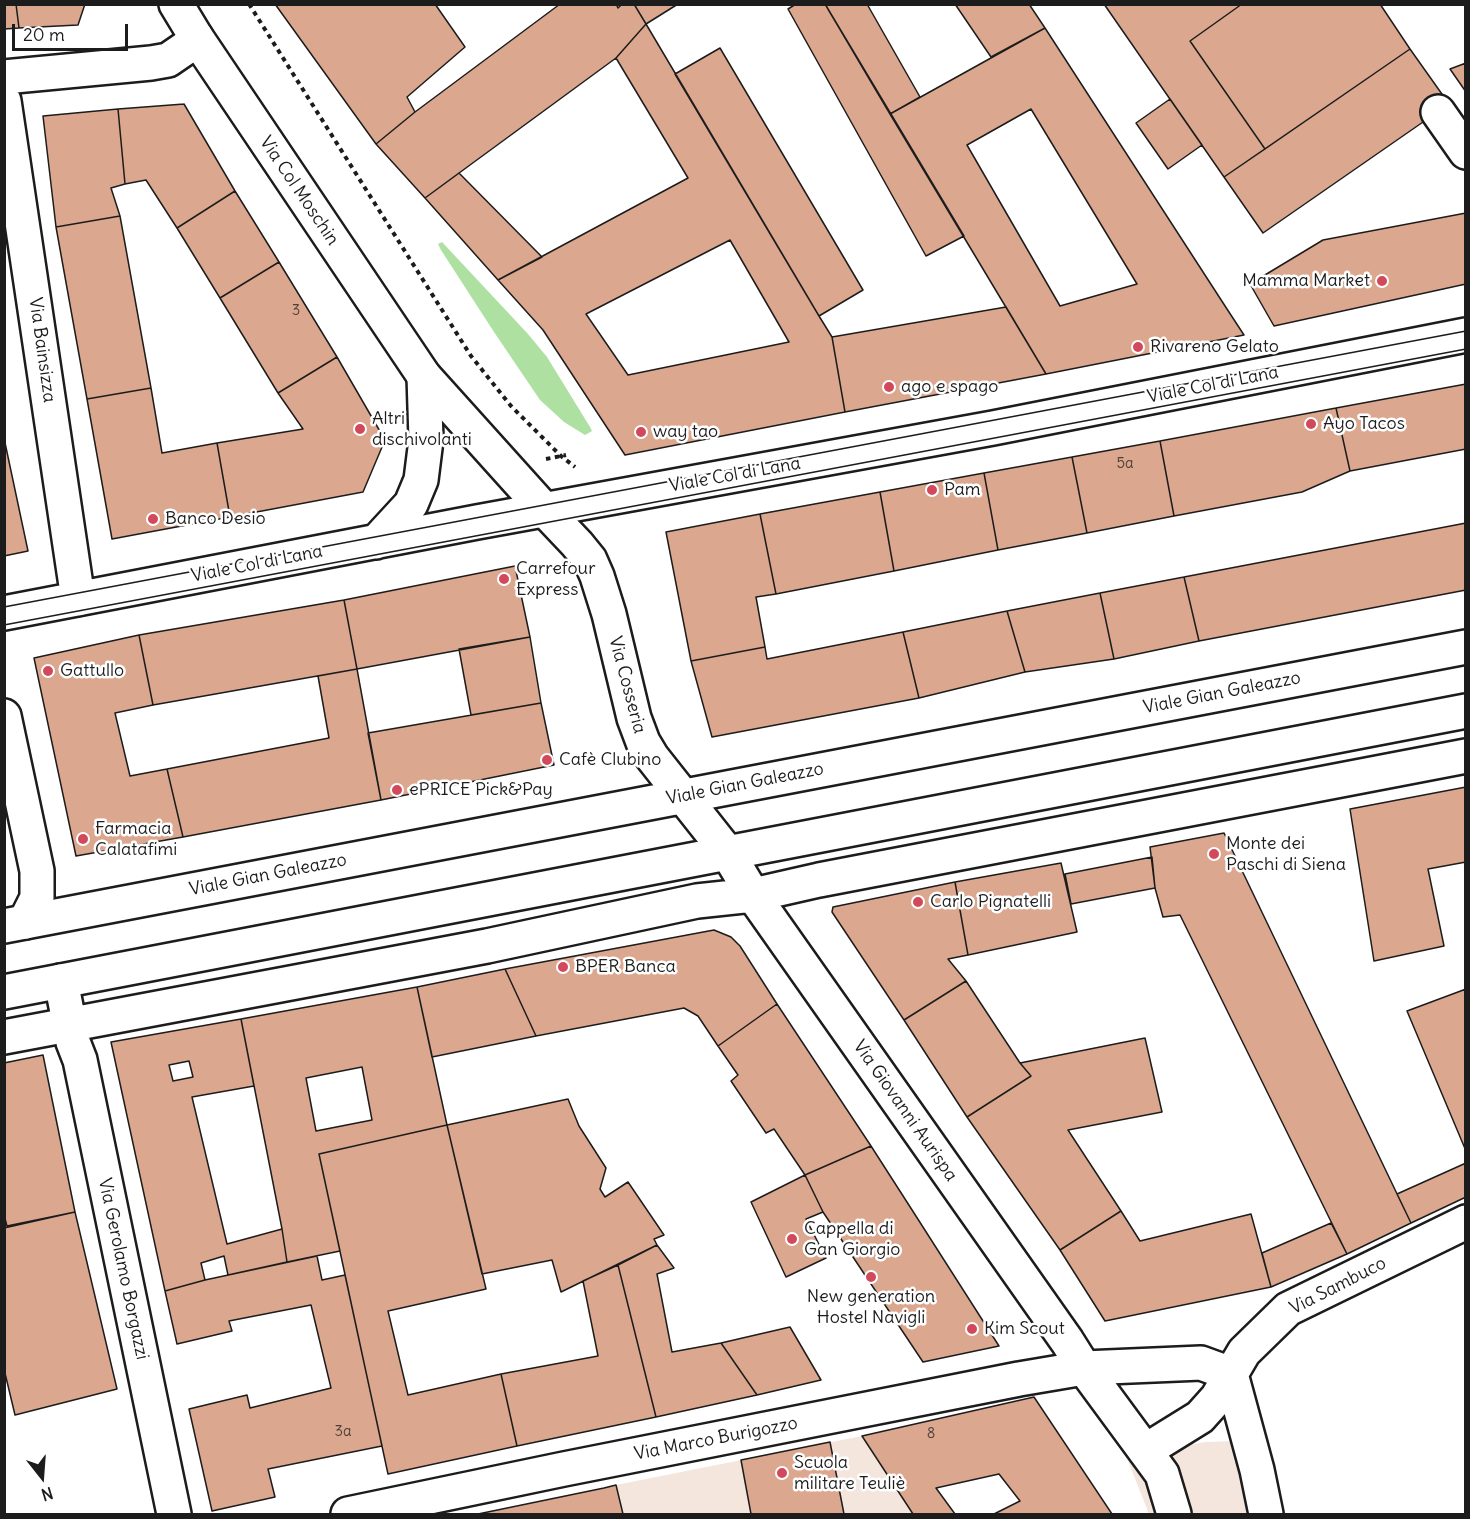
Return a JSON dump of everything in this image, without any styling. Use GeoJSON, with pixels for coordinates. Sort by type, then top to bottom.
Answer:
{"type":"FeatureCollection","features":[{"type":"Feature","properties":{"kind":"street","name":"Via Col Moschin"},"geometry":{"type":"LineString","coordinates":[[176,4],[423,376],[544,510]]}},
{"type":"Feature","properties":{"kind":"street"},"geometry":{"type":"LineString","coordinates":[[4,76],[168,60],[187,47],[196,37]]}},
{"type":"Feature","properties":{"kind":"street","name":"Via Bainsizza"},"geometry":{"type":"LineString","coordinates":[[4,101],[78,599]]}},
{"type":"Feature","properties":{"kind":"street"},"geometry":{"type":"LineString","coordinates":[[1438,111],[1466,152]]}},
{"type":"Feature","properties":{"kind":"street","name":"Viale Col di Lana"},"geometry":{"type":"LineString","coordinates":[[4,613],[544,510],[993,428],[1466,335]]}},
{"type":"Feature","properties":{"kind":"street"},"geometry":{"type":"LineString","coordinates":[[375,542],[411,504],[421,480],[426,440],[423,376]]}},
{"type":"Feature","properties":{"kind":"street","name":"Via Cosseria"},"geometry":{"type":"LineString","coordinates":[[544,510],[590,560],[597,576],[609,614],[634,718],[643,742],[652,757],[727,852]]}},
{"type":"Feature","properties":{"kind":"street","name":"Viale Gian Galeazzo"},"geometry":{"type":"LineString","coordinates":[[15,924],[1466,647]]}},
{"type":"Feature","properties":{"kind":"street"},"geometry":{"type":"LineString","coordinates":[[4,992],[1466,711]]}},
{"type":"Feature","properties":{"kind":"street"},"geometry":{"type":"LineString","coordinates":[[4,716],[37,872],[37,898],[15,924]]}},
{"type":"Feature","properties":{"kind":"street"},"geometry":{"type":"LineString","coordinates":[[4,1037],[487,946],[698,901],[753,895],[819,880],[1466,756]]}},
{"type":"Feature","properties":{"kind":"street"},"geometry":{"type":"LineString","coordinates":[[1113,778],[1122,822]]}},
{"type":"Feature","properties":{"kind":"street"},"geometry":{"type":"LineString","coordinates":[[1073,786],[1081,829]]}},
{"type":"Feature","properties":{"kind":"street","name":"Via Giovanni Aurispa"},"geometry":{"type":"LineString","coordinates":[[727,852],[753,895],[1084,1368],[1162,1474],[1174,1515]]}},
{"type":"Feature","properties":{"kind":"street"},"geometry":{"type":"LineString","coordinates":[[479,900],[487,946]]}},
{"type":"Feature","properties":{"kind":"street"},"geometry":{"type":"LineString","coordinates":[[318,931],[327,977]]}},
{"type":"Feature","properties":{"kind":"street"},"geometry":{"type":"LineString","coordinates":[[61,981],[70,1025]]}},
{"type":"Feature","properties":{"kind":"street","name":"Via Gerolamo Borgazzi"},"geometry":{"type":"LineString","coordinates":[[70,1025],[80,1060],[174,1515]]}},
{"type":"Feature","properties":{"kind":"street","name":"Via Sambuco"},"geometry":{"type":"LineString","coordinates":[[1146,1451],[1200,1417],[1217,1398],[1244,1352],[1288,1309],[1466,1222]]}},
{"type":"Feature","properties":{"kind":"street","name":"Via Marco Burigozzo"},"geometry":{"type":"LineString","coordinates":[[348,1515],[564,1469],[1084,1368],[1201,1363],[1231,1374]]}},
{"type":"Feature","properties":{"kind":"street"},"geometry":{"type":"LineString","coordinates":[[1231,1374],[1257,1470],[1266,1515]]}},
{"type":"Feature","properties":{"kind":"path"},"geometry":{"type":"LineString","coordinates":[[249,4],[471,356],[511,406],[609,498]]}},
{"type":"Feature","properties":{"kind":"path"},"geometry":{"type":"LineString","coordinates":[[540,460],[564,455]]}},
{"type":"Feature","properties":{"kind":"shaded area","name":"Scuola militare Teuliè"},"geometry":{"type":"Polygon","coordinates":[[[862,1436],[913,1514],[478,1514],[616,1485],[862,1436]]]}},
{"type":"Feature","properties":{"kind":"shaded area"},"geometry":{"type":"Polygon","coordinates":[[[1267,1440],[1284,1514],[1149,1514],[1126,1456],[1205,1442],[1267,1440]]]}},
{"type":"Feature","properties":{"kind":"green space"},"geometry":{"type":"Polygon","coordinates":[[[442,242],[547,357],[592,431],[585,435],[564,422],[540,400],[441,250],[438,244],[442,242]]]}},
{"type":"Feature","properties":{"kind":"building"},"geometry":{"type":"Polygon","coordinates":[[[4,4],[16,4],[19,28],[4,29],[4,4]]]}},
{"type":"Feature","properties":{"kind":"building"},"geometry":{"type":"Polygon","coordinates":[[[16,4],[85,4],[78,25],[19,28],[16,4]]]}},
{"type":"Feature","properties":{"kind":"building"},"geometry":{"type":"Polygon","coordinates":[[[275,4],[435,4],[465,47],[407,97],[415,112],[376,144],[275,4]]]}},
{"type":"Feature","properties":{"kind":"building"},"geometry":{"type":"Polygon","coordinates":[[[560,4],[616,4],[618,8],[622,4],[634,4],[646,24],[616,58],[425,198],[376,144],[415,112],[560,4]]]}},
{"type":"Feature","properties":{"kind":"building"},"geometry":{"type":"Polygon","coordinates":[[[634,4],[678,4],[646,24],[634,4]]]}},
{"type":"Feature","properties":{"kind":"building"},"geometry":{"type":"Polygon","coordinates":[[[796,4],[825,4],[964,236],[926,256],[788,9],[796,4]]]}},
{"type":"Feature","properties":{"kind":"building"},"geometry":{"type":"Polygon","coordinates":[[[825,4],[867,4],[920,97],[890,114],[825,4]]]}},
{"type":"Feature","properties":{"kind":"building"},"geometry":{"type":"Polygon","coordinates":[[[955,4],[1029,4],[1045,28],[991,57],[955,4]]]}},
{"type":"Feature","properties":{"kind":"building"},"geometry":{"type":"Polygon","coordinates":[[[1104,4],[1242,4],[1190,41],[1265,149],[1224,177],[1104,4]]]}},
{"type":"Feature","properties":{"kind":"building"},"geometry":{"type":"Polygon","coordinates":[[[1242,4],[1380,4],[1410,49],[1265,149],[1190,41],[1242,4]]]}},
{"type":"Feature","properties":{"kind":"building"},"geometry":{"type":"Polygon","coordinates":[[[646,24],[832,337],[845,412],[625,455],[543,330],[498,280],[688,178],[616,58],[646,24]],[[730,240],[586,314],[628,375],[789,342],[730,240]]]}},
{"type":"Feature","properties":{"kind":"building"},"geometry":{"type":"Polygon","coordinates":[[[1045,28],[1244,335],[1046,374],[890,114],[1045,28]],[[1031,109],[967,145],[1060,306],[1137,284],[1031,109]]]}},
{"type":"Feature","properties":{"kind":"building"},"geometry":{"type":"Polygon","coordinates":[[[720,48],[863,290],[819,316],[675,74],[720,48]]]}},
{"type":"Feature","properties":{"kind":"building"},"geometry":{"type":"Polygon","coordinates":[[[1410,49],[1449,104],[1263,233],[1224,177],[1410,49]]]}},
{"type":"Feature","properties":{"kind":"building"},"geometry":{"type":"Polygon","coordinates":[[[1466,63],[1466,92],[1450,69],[1466,63]]]}},
{"type":"Feature","properties":{"kind":"building"},"geometry":{"type":"Polygon","coordinates":[[[1170,99],[1202,145],[1168,169],[1136,123],[1170,99]]]}},
{"type":"Feature","properties":{"kind":"building"},"geometry":{"type":"Polygon","coordinates":[[[184,104],[235,191],[177,228],[146,180],[125,184],[118,109],[184,104]]]}},
{"type":"Feature","properties":{"kind":"building"},"geometry":{"type":"Polygon","coordinates":[[[118,109],[125,184],[111,188],[120,216],[56,227],[43,116],[118,109]]]}},
{"type":"Feature","properties":{"kind":"building"},"geometry":{"type":"Polygon","coordinates":[[[459,173],[542,257],[498,280],[425,198],[459,173]]]}},
{"type":"Feature","properties":{"kind":"building"},"geometry":{"type":"Polygon","coordinates":[[[235,191],[279,262],[220,298],[177,228],[235,191]]]}},
{"type":"Feature","properties":{"kind":"building"},"geometry":{"type":"Polygon","coordinates":[[[1466,213],[1466,284],[1274,326],[1250,284],[1323,240],[1466,213]]]}},
{"type":"Feature","properties":{"kind":"building"},"geometry":{"type":"Polygon","coordinates":[[[120,216],[151,388],[87,399],[56,227],[120,216]]]}},
{"type":"Feature","properties":{"kind":"building"},"geometry":{"type":"Polygon","coordinates":[[[279,262],[337,357],[278,393],[220,298],[279,262]]]}},
{"type":"Feature","properties":{"kind":"building"},"geometry":{"type":"Polygon","coordinates":[[[1006,307],[1046,374],[845,412],[832,337],[1006,307]]]}},
{"type":"Feature","properties":{"kind":"building"},"geometry":{"type":"Polygon","coordinates":[[[337,357],[385,440],[363,492],[230,517],[217,443],[303,429],[278,393],[337,357]]]}},
{"type":"Feature","properties":{"kind":"building"},"geometry":{"type":"Polygon","coordinates":[[[1466,384],[1466,449],[1350,471],[1336,408],[1466,384]]]}},
{"type":"Feature","properties":{"kind":"building"},"geometry":{"type":"Polygon","coordinates":[[[151,388],[162,453],[217,443],[230,517],[112,539],[87,399],[151,388]]]}},
{"type":"Feature","properties":{"kind":"building"},"geometry":{"type":"Polygon","coordinates":[[[1336,408],[1350,471],[1302,492],[1174,516],[1160,441],[1336,408]]]}},
{"type":"Feature","properties":{"kind":"building"},"geometry":{"type":"Polygon","coordinates":[[[4,438],[28,551],[4,556],[4,438]]]}},
{"type":"Feature","properties":{"kind":"building"},"geometry":{"type":"Polygon","coordinates":[[[1160,441],[1174,516],[1087,533],[1072,457],[1160,441]]]}},
{"type":"Feature","properties":{"kind":"building"},"geometry":{"type":"Polygon","coordinates":[[[1072,457],[1087,533],[998,550],[984,473],[1072,457]]]}},
{"type":"Feature","properties":{"kind":"building"},"geometry":{"type":"Polygon","coordinates":[[[984,473],[998,550],[894,571],[880,492],[984,473]]]}},
{"type":"Feature","properties":{"kind":"building"},"geometry":{"type":"Polygon","coordinates":[[[880,492],[894,571],[776,594],[760,514],[880,492]]]}},
{"type":"Feature","properties":{"kind":"building"},"geometry":{"type":"Polygon","coordinates":[[[760,514],[776,594],[756,597],[765,647],[691,661],[666,532],[760,514]]]}},
{"type":"Feature","properties":{"kind":"building"},"geometry":{"type":"Polygon","coordinates":[[[1466,523],[1466,590],[1199,641],[1184,577],[1466,523]]]}},
{"type":"Feature","properties":{"kind":"building"},"geometry":{"type":"Polygon","coordinates":[[[515,566],[530,637],[357,669],[344,600],[515,566]]]}},
{"type":"Feature","properties":{"kind":"building"},"geometry":{"type":"Polygon","coordinates":[[[1184,577],[1199,641],[1114,659],[1100,593],[1184,577]]]}},
{"type":"Feature","properties":{"kind":"building"},"geometry":{"type":"Polygon","coordinates":[[[1100,593],[1114,659],[1025,672],[1007,611],[1100,593]]]}},
{"type":"Feature","properties":{"kind":"building"},"geometry":{"type":"Polygon","coordinates":[[[344,600],[357,669],[153,705],[139,635],[344,600]]]}},
{"type":"Feature","properties":{"kind":"building"},"geometry":{"type":"Polygon","coordinates":[[[1007,611],[1025,672],[919,698],[903,632],[1007,611]]]}},
{"type":"Feature","properties":{"kind":"building"},"geometry":{"type":"Polygon","coordinates":[[[903,632],[919,698],[712,737],[691,661],[765,647],[767,659],[903,632]]]}},
{"type":"Feature","properties":{"kind":"building"},"geometry":{"type":"Polygon","coordinates":[[[139,635],[153,705],[115,713],[130,776],[167,769],[183,837],[76,856],[34,658],[139,635]]]}},
{"type":"Feature","properties":{"kind":"building"},"geometry":{"type":"Polygon","coordinates":[[[530,637],[541,703],[471,715],[459,649],[530,637]]]}},
{"type":"Feature","properties":{"kind":"building"},"geometry":{"type":"Polygon","coordinates":[[[357,669],[381,800],[183,837],[167,769],[329,738],[318,676],[357,669]]]}},
{"type":"Feature","properties":{"kind":"building"},"geometry":{"type":"Polygon","coordinates":[[[541,703],[554,765],[381,800],[368,733],[541,703]]]}},
{"type":"Feature","properties":{"kind":"building"},"geometry":{"type":"Polygon","coordinates":[[[1466,787],[1466,862],[1428,869],[1444,946],[1374,961],[1350,809],[1466,787]]]}},
{"type":"Feature","properties":{"kind":"building"},"geometry":{"type":"Polygon","coordinates":[[[1224,833],[1411,1223],[1347,1254],[1180,915],[1163,917],[1155,888],[1150,847],[1224,833]]]}},
{"type":"Feature","properties":{"kind":"building"},"geometry":{"type":"Polygon","coordinates":[[[1152,857],[1155,888],[1071,904],[1065,874],[1152,857]]]}},
{"type":"Feature","properties":{"kind":"building"},"geometry":{"type":"Polygon","coordinates":[[[1061,863],[1077,932],[968,955],[955,882],[1061,863]]]}},
{"type":"Feature","properties":{"kind":"building"},"geometry":{"type":"Polygon","coordinates":[[[955,882],[968,955],[948,959],[966,981],[904,1020],[832,912],[833,907],[955,882]]]}},
{"type":"Feature","properties":{"kind":"building"},"geometry":{"type":"Polygon","coordinates":[[[714,930],[731,937],[740,946],[777,1004],[718,1046],[698,1016],[684,1008],[536,1036],[505,969],[714,930]]]}},
{"type":"Feature","properties":{"kind":"building"},"geometry":{"type":"Polygon","coordinates":[[[505,969],[536,1036],[432,1057],[417,987],[505,969]]]}},
{"type":"Feature","properties":{"kind":"building"},"geometry":{"type":"Polygon","coordinates":[[[966,981],[1031,1076],[967,1117],[904,1020],[966,981]]]}},
{"type":"Feature","properties":{"kind":"building"},"geometry":{"type":"Polygon","coordinates":[[[417,987],[447,1125],[319,1154],[340,1251],[287,1262],[241,1019],[417,987]],[[362,1067],[306,1078],[316,1131],[372,1120],[362,1067]]]}},
{"type":"Feature","properties":{"kind":"building"},"geometry":{"type":"Polygon","coordinates":[[[1466,989],[1466,1151],[1407,1011],[1466,989]]]}},
{"type":"Feature","properties":{"kind":"building"},"geometry":{"type":"Polygon","coordinates":[[[777,1004],[871,1146],[805,1175],[774,1129],[766,1133],[731,1081],[738,1075],[718,1046],[777,1004]]]}},
{"type":"Feature","properties":{"kind":"building"},"geometry":{"type":"Polygon","coordinates":[[[241,1019],[254,1086],[192,1097],[227,1244],[282,1229],[287,1262],[228,1275],[224,1256],[201,1263],[205,1280],[165,1291],[111,1042],[241,1019]],[[189,1061],[169,1065],[173,1081],[193,1077],[189,1061]]]}},
{"type":"Feature","properties":{"kind":"building"},"geometry":{"type":"Polygon","coordinates":[[[1145,1038],[1162,1112],[1068,1130],[1121,1211],[1060,1250],[967,1117],[1031,1076],[1020,1063],[1145,1038]]]}},
{"type":"Feature","properties":{"kind":"building"},"geometry":{"type":"Polygon","coordinates":[[[43,1055],[75,1212],[7,1226],[4,1215],[4,1063],[43,1055]]]}},
{"type":"Feature","properties":{"kind":"building"},"geometry":{"type":"Polygon","coordinates":[[[568,1099],[579,1126],[606,1168],[600,1189],[605,1197],[628,1182],[664,1235],[654,1239],[657,1245],[561,1292],[552,1260],[482,1274],[447,1125],[568,1099]]]}},
{"type":"Feature","properties":{"kind":"building"},"geometry":{"type":"Polygon","coordinates":[[[447,1125],[486,1289],[388,1311],[408,1395],[501,1374],[517,1446],[388,1474],[319,1154],[447,1125]]]}},
{"type":"Feature","properties":{"kind":"building"},"geometry":{"type":"Polygon","coordinates":[[[871,1146],[999,1346],[923,1362],[823,1212],[805,1175],[871,1146]]]}},
{"type":"Feature","properties":{"kind":"building"},"geometry":{"type":"Polygon","coordinates":[[[1466,1163],[1466,1197],[1411,1223],[1397,1194],[1466,1163]]]}},
{"type":"Feature","properties":{"kind":"building","name":"Cappella di Gan Giorgio"},"geometry":{"type":"Polygon","coordinates":[[[805,1175],[823,1212],[806,1219],[826,1258],[786,1277],[751,1202],[805,1175]]]}},
{"type":"Feature","properties":{"kind":"building"},"geometry":{"type":"Polygon","coordinates":[[[1121,1211],[1140,1241],[1251,1214],[1271,1287],[1105,1321],[1060,1250],[1121,1211]]]}},
{"type":"Feature","properties":{"kind":"building"},"geometry":{"type":"Polygon","coordinates":[[[75,1212],[117,1389],[15,1415],[4,1369],[4,1228],[75,1212]]]}},
{"type":"Feature","properties":{"kind":"building"},"geometry":{"type":"Polygon","coordinates":[[[1331,1223],[1347,1254],[1271,1287],[1262,1253],[1331,1223]]]}},
{"type":"Feature","properties":{"kind":"building"},"geometry":{"type":"Polygon","coordinates":[[[657,1245],[674,1268],[657,1274],[672,1352],[721,1343],[757,1395],[656,1417],[618,1265],[657,1245]]]}},
{"type":"Feature","properties":{"kind":"building"},"geometry":{"type":"Polygon","coordinates":[[[317,1256],[322,1280],[345,1275],[382,1446],[268,1469],[275,1497],[212,1511],[189,1409],[247,1395],[250,1408],[331,1388],[311,1305],[229,1321],[232,1331],[177,1344],[165,1291],[317,1256]]]}},
{"type":"Feature","properties":{"kind":"building"},"geometry":{"type":"Polygon","coordinates":[[[618,1265],[656,1417],[517,1446],[501,1374],[598,1356],[583,1281],[618,1265]]]}},
{"type":"Feature","properties":{"kind":"building"},"geometry":{"type":"Polygon","coordinates":[[[790,1327],[821,1380],[757,1395],[721,1343],[790,1327]]]}},
{"type":"Feature","properties":{"kind":"building"},"geometry":{"type":"Polygon","coordinates":[[[1034,1397],[1112,1514],[994,1514],[1020,1501],[999,1474],[936,1488],[955,1514],[913,1514],[862,1436],[1034,1397]]]}},
{"type":"Feature","properties":{"kind":"building"},"geometry":{"type":"Polygon","coordinates":[[[830,1442],[844,1514],[751,1514],[741,1460],[830,1442]]]}},
{"type":"Feature","properties":{"kind":"building"},"geometry":{"type":"Polygon","coordinates":[[[616,1485],[623,1514],[478,1514],[604,1488],[616,1485]]]}},
{"type":"Feature","properties":{"kind":"tram line"},"geometry":{"type":"LineString","coordinates":[[4,607],[1466,331]]}},
{"type":"Feature","properties":{"kind":"tram line"},"geometry":{"type":"LineString","coordinates":[[4,625],[1466,349]]}},
{"type":"Feature","properties":{"kind":"place","name":"Mamma Market"},"geometry":{"type":"Point","coordinates":[1382,281]}},
{"type":"Feature","properties":{"kind":"place","name":"Rivareno Gelato"},"geometry":{"type":"Point","coordinates":[1138,347]}},
{"type":"Feature","properties":{"kind":"place","name":"ago e spago"},"geometry":{"type":"Point","coordinates":[889,387]}},
{"type":"Feature","properties":{"kind":"place","name":"Ayo Tacos"},"geometry":{"type":"Point","coordinates":[1311,424]}},
{"type":"Feature","properties":{"kind":"place","name":"Altri dischivolanti"},"geometry":{"type":"Point","coordinates":[360,429]}},
{"type":"Feature","properties":{"kind":"place","name":"way tao"},"geometry":{"type":"Point","coordinates":[641,432]}},
{"type":"Feature","properties":{"kind":"place","name":"Pam"},"geometry":{"type":"Point","coordinates":[932,490]}},
{"type":"Feature","properties":{"kind":"place","name":"Banco Desio"},"geometry":{"type":"Point","coordinates":[153,519]}},
{"type":"Feature","properties":{"kind":"place","name":"Carrefour Express"},"geometry":{"type":"Point","coordinates":[504,579]}},
{"type":"Feature","properties":{"kind":"place","name":"Gattullo"},"geometry":{"type":"Point","coordinates":[48,671]}},
{"type":"Feature","properties":{"kind":"place","name":"Cafè Clubino"},"geometry":{"type":"Point","coordinates":[547,760]}},
{"type":"Feature","properties":{"kind":"place","name":"ePRICE Pick&Pay"},"geometry":{"type":"Point","coordinates":[397,790]}},
{"type":"Feature","properties":{"kind":"place","name":"Farmacia Calatafimi"},"geometry":{"type":"Point","coordinates":[83,839]}},
{"type":"Feature","properties":{"kind":"place","name":"Monte dei Paschi di Siena"},"geometry":{"type":"Point","coordinates":[1214,854]}},
{"type":"Feature","properties":{"kind":"place","name":"Carlo Pignatelli"},"geometry":{"type":"Point","coordinates":[918,902]}},
{"type":"Feature","properties":{"kind":"place","name":"BPER Banca"},"geometry":{"type":"Point","coordinates":[563,967]}},
{"type":"Feature","properties":{"kind":"place","name":"Cappella di Gan Giorgio"},"geometry":{"type":"Point","coordinates":[792,1239]}},
{"type":"Feature","properties":{"kind":"place","name":"New generation Hostel Navigli"},"geometry":{"type":"Point","coordinates":[871,1277]}},
{"type":"Feature","properties":{"kind":"place","name":"Kim Scout"},"geometry":{"type":"Point","coordinates":[972,1329]}},
{"type":"Feature","properties":{"kind":"place","name":"Scuola militare Teuliè"},"geometry":{"type":"Point","coordinates":[782,1473]}}]}
